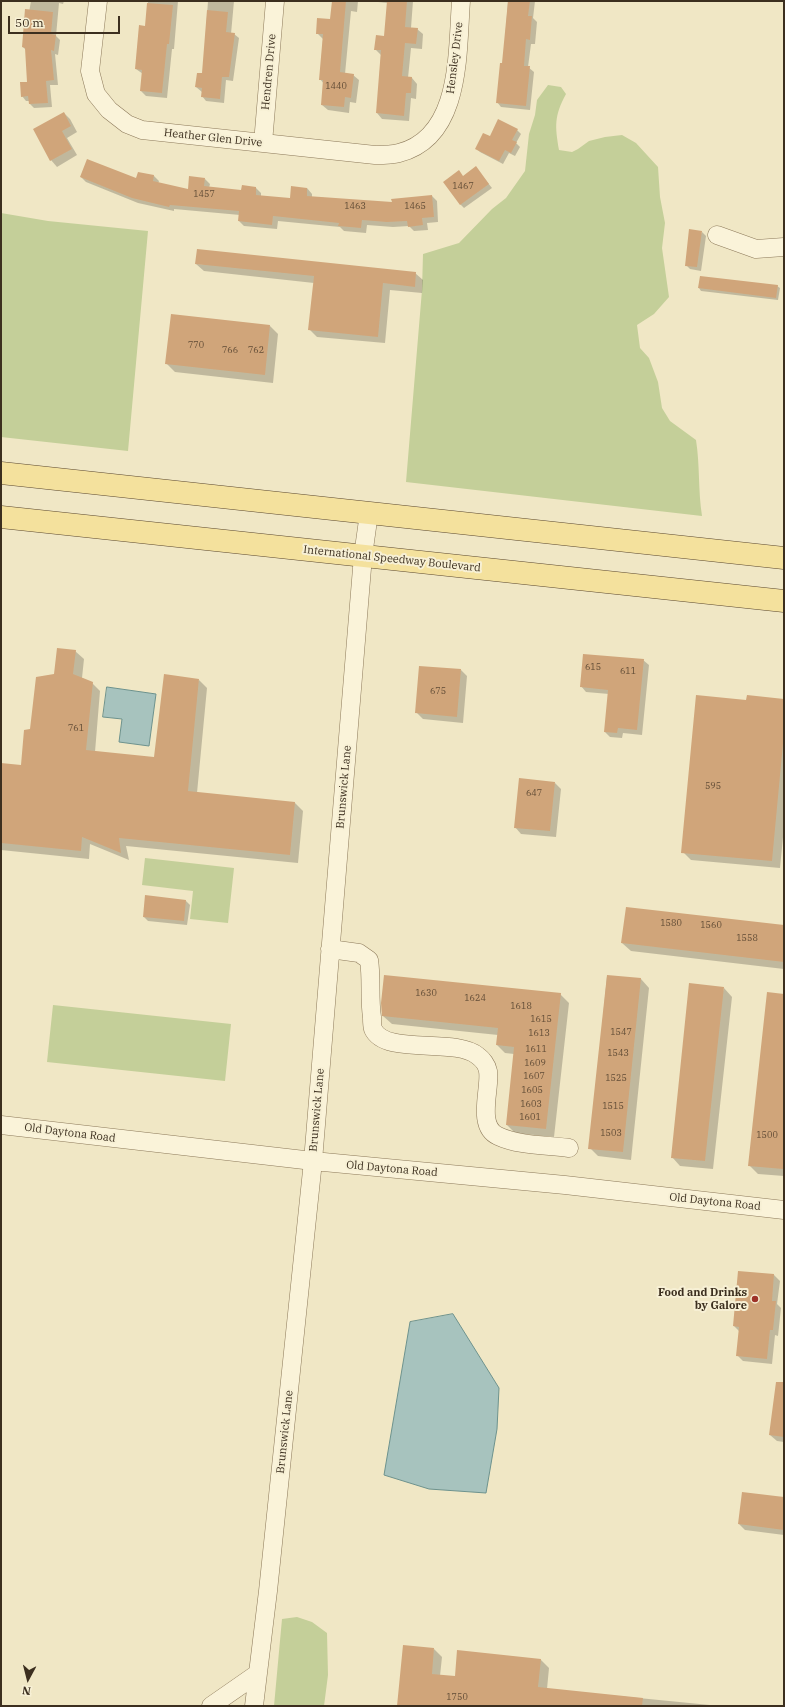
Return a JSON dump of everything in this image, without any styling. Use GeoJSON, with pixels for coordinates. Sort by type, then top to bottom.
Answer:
{"type":"FeatureCollection","features":[{"type":"Feature","properties":{"kind":"main road"},"geometry":{"type":"LineString","coordinates":[[1,474],[784,558]]}},
{"type":"Feature","properties":{"kind":"main road","name":"International Speedway Boulevard"},"geometry":{"type":"LineString","coordinates":[[1,517],[784,601]]}},
{"type":"Feature","properties":{"kind":"street","name":"Heather Glen Drive"},"geometry":{"type":"LineString","coordinates":[[98,1],[90,71],[96,94],[109,110],[128,124],[142,130],[375,155],[399,154],[414,147],[431,134]]}},
{"type":"Feature","properties":{"kind":"street","name":"Hendren Drive"},"geometry":{"type":"LineString","coordinates":[[263,143],[275,1]]}},
{"type":"Feature","properties":{"kind":"street","name":"Hensley Drive"},"geometry":{"type":"LineString","coordinates":[[431,134],[445,114],[454,88],[461,1]]}},
{"type":"Feature","properties":{"kind":"street"},"geometry":{"type":"LineString","coordinates":[[717,234],[756,249],[784,247]]}},
{"type":"Feature","properties":{"kind":"street","name":"Brunswick Lane"},"geometry":{"type":"LineString","coordinates":[[254,1706],[268,1591],[313,1162],[330,949],[369,513]]}},
{"type":"Feature","properties":{"kind":"street"},"geometry":{"type":"LineString","coordinates":[[330,949],[359,953],[369,960],[371,970],[370,1009],[373,1029],[382,1040],[398,1043],[467,1049],[478,1056],[488,1071],[485,1116],[496,1135],[511,1141],[569,1148]]}},
{"type":"Feature","properties":{"kind":"street","name":"Old Daytona Road"},"geometry":{"type":"LineString","coordinates":[[1,1125],[313,1162],[565,1185],[784,1210]]}},
{"type":"Feature","properties":{"kind":"street"},"geometry":{"type":"LineString","coordinates":[[211,1706],[257,1674]]}},
{"type":"Feature","properties":{"kind":"green space"},"geometry":{"type":"Polygon","coordinates":[[[548,85],[561,87],[566,94],[559,109],[556,121],[559,150],[572,152],[589,141],[622,135],[636,143],[658,167],[660,197],[665,223],[662,248],[669,297],[654,314],[637,325],[640,348],[649,358],[658,382],[662,408],[670,421],[696,440],[702,516],[406,482],[422,290],[423,254],[459,243],[492,209],[506,198],[525,171],[529,134],[535,115],[537,100],[548,85]]]}},
{"type":"Feature","properties":{"kind":"green space"},"geometry":{"type":"Polygon","coordinates":[[[1,213],[48,221],[148,231],[128,451],[1,437],[1,213]]]}},
{"type":"Feature","properties":{"kind":"green space"},"geometry":{"type":"Polygon","coordinates":[[[145,858],[234,868],[228,923],[190,919],[193,891],[142,885],[145,858]]]}},
{"type":"Feature","properties":{"kind":"green space"},"geometry":{"type":"Polygon","coordinates":[[[53,1005],[231,1024],[225,1081],[47,1062],[53,1005]]]}},
{"type":"Feature","properties":{"kind":"green space"},"geometry":{"type":"Polygon","coordinates":[[[297,1617],[312,1622],[327,1633],[328,1675],[324,1706],[274,1706],[282,1619],[297,1617]]]}},
{"type":"Feature","properties":{"kind":"water"},"geometry":{"type":"Polygon","coordinates":[[[107,687],[156,694],[149,746],[119,742],[122,719],[103,717],[107,687]]]}},
{"type":"Feature","properties":{"kind":"water"},"geometry":{"type":"Polygon","coordinates":[[[453,1314],[499,1388],[497,1429],[486,1493],[429,1489],[384,1475],[410,1322],[453,1314]]]}},
{"type":"Feature","properties":{"kind":"building"},"geometry":{"type":"Polygon","coordinates":[[[332,1],[346,1],[340,72],[354,74],[351,98],[345,97],[344,107],[321,105],[323,80],[319,80],[323,34],[316,34],[317,18],[330,19],[332,1]]]}},
{"type":"Feature","properties":{"kind":"building"},"geometry":{"type":"Polygon","coordinates":[[[387,1],[407,1],[405,27],[418,28],[416,44],[405,43],[402,76],[412,77],[411,93],[406,93],[404,116],[376,113],[381,50],[374,50],[376,35],[384,36],[387,1]]]}},
{"type":"Feature","properties":{"kind":"building"},"geometry":{"type":"Polygon","coordinates":[[[508,1],[530,1],[528,16],[532,16],[530,40],[526,39],[524,66],[530,66],[526,106],[496,103],[500,63],[502,63],[508,1]]]}},
{"type":"Feature","properties":{"kind":"building"},"geometry":{"type":"Polygon","coordinates":[[[147,3],[173,5],[162,93],[140,91],[142,70],[135,69],[139,25],[145,26],[147,3]]]}},
{"type":"Feature","properties":{"kind":"building"},"geometry":{"type":"Polygon","coordinates":[[[25,9],[53,12],[51,34],[56,35],[54,51],[51,50],[54,80],[46,81],[48,103],[29,104],[28,96],[21,97],[20,82],[27,82],[25,48],[22,47],[25,9]]]}},
{"type":"Feature","properties":{"kind":"building"},"geometry":{"type":"Polygon","coordinates":[[[207,10],[228,12],[226,32],[235,33],[229,77],[222,77],[220,99],[201,97],[202,88],[195,87],[197,73],[202,73],[207,10]]]}},
{"type":"Feature","properties":{"kind":"building"},"geometry":{"type":"Polygon","coordinates":[[[64,112],[71,126],[62,131],[72,149],[50,161],[33,129],[64,112]]]}},
{"type":"Feature","properties":{"kind":"building"},"geometry":{"type":"Polygon","coordinates":[[[498,119],[518,129],[512,140],[517,142],[511,153],[505,150],[499,161],[475,149],[483,133],[490,136],[498,119]]]}},
{"type":"Feature","properties":{"kind":"building"},"geometry":{"type":"Polygon","coordinates":[[[87,159],[136,178],[138,172],[154,175],[153,181],[188,189],[189,176],[205,178],[204,186],[241,190],[242,185],[256,187],[256,195],[290,198],[291,186],[307,188],[307,196],[392,202],[391,199],[432,195],[434,217],[422,218],[423,225],[408,227],[407,221],[387,222],[362,220],[361,228],[338,226],[339,223],[273,216],[272,225],[238,221],[239,211],[170,205],[169,207],[132,198],[80,177],[87,159]]]}},
{"type":"Feature","properties":{"kind":"building"},"geometry":{"type":"Polygon","coordinates":[[[476,166],[489,184],[460,205],[443,182],[459,170],[463,176],[476,166]]]}},
{"type":"Feature","properties":{"kind":"building"},"geometry":{"type":"Polygon","coordinates":[[[689,229],[702,231],[697,267],[685,266],[689,229]]]}},
{"type":"Feature","properties":{"kind":"building"},"geometry":{"type":"Polygon","coordinates":[[[197,249],[416,272],[415,287],[383,283],[378,337],[308,330],[314,276],[195,264],[197,249]]]}},
{"type":"Feature","properties":{"kind":"building"},"geometry":{"type":"Polygon","coordinates":[[[700,276],[778,285],[776,298],[698,288],[700,276]]]}},
{"type":"Feature","properties":{"kind":"building"},"geometry":{"type":"Polygon","coordinates":[[[171,314],[270,325],[265,375],[165,364],[171,314]]]}},
{"type":"Feature","properties":{"kind":"building"},"geometry":{"type":"Polygon","coordinates":[[[57,648],[76,650],[73,674],[93,682],[86,750],[154,757],[164,674],[199,679],[188,791],[295,802],[290,855],[119,838],[121,853],[82,837],[81,851],[1,843],[1,763],[21,765],[24,730],[30,729],[36,677],[54,674],[57,648]]]}},
{"type":"Feature","properties":{"kind":"building"},"geometry":{"type":"Polygon","coordinates":[[[583,654],[644,659],[637,730],[618,728],[617,733],[604,732],[608,690],[580,687],[583,654]]]}},
{"type":"Feature","properties":{"kind":"building"},"geometry":{"type":"Polygon","coordinates":[[[419,666],[461,669],[457,717],[415,713],[419,666]]]}},
{"type":"Feature","properties":{"kind":"building"},"geometry":{"type":"Polygon","coordinates":[[[696,695],[746,700],[747,695],[784,699],[784,733],[772,861],[681,853],[696,695]]]}},
{"type":"Feature","properties":{"kind":"building"},"geometry":{"type":"Polygon","coordinates":[[[519,778],[555,782],[550,831],[514,828],[519,778]]]}},
{"type":"Feature","properties":{"kind":"building"},"geometry":{"type":"Polygon","coordinates":[[[145,895],[186,900],[184,921],[143,917],[145,895]]]}},
{"type":"Feature","properties":{"kind":"building"},"geometry":{"type":"Polygon","coordinates":[[[626,907],[784,925],[784,962],[621,943],[626,907]]]}},
{"type":"Feature","properties":{"kind":"building"},"geometry":{"type":"Polygon","coordinates":[[[384,975],[561,993],[546,1129],[506,1125],[514,1047],[496,1045],[498,1028],[382,1016],[381,1003],[384,975]]]}},
{"type":"Feature","properties":{"kind":"building"},"geometry":{"type":"Polygon","coordinates":[[[607,975],[641,978],[623,1152],[588,1149],[607,975]]]}},
{"type":"Feature","properties":{"kind":"building"},"geometry":{"type":"Polygon","coordinates":[[[689,983],[724,987],[705,1161],[671,1158],[689,983]]]}},
{"type":"Feature","properties":{"kind":"building"},"geometry":{"type":"Polygon","coordinates":[[[767,992],[784,994],[783,1169],[748,1166],[767,992]]]}},
{"type":"Feature","properties":{"kind":"building"},"geometry":{"type":"Polygon","coordinates":[[[738,1271],[774,1274],[772,1301],[776,1301],[773,1330],[770,1330],[767,1359],[736,1356],[739,1327],[733,1326],[738,1271]]]}},
{"type":"Feature","properties":{"kind":"building"},"geometry":{"type":"Polygon","coordinates":[[[776,1382],[784,1382],[784,1437],[769,1435],[776,1382]]]}},
{"type":"Feature","properties":{"kind":"building"},"geometry":{"type":"Polygon","coordinates":[[[742,1492],[784,1497],[784,1530],[738,1524],[742,1492]]]}},
{"type":"Feature","properties":{"kind":"building"},"geometry":{"type":"Polygon","coordinates":[[[403,1645],[434,1648],[432,1674],[455,1676],[457,1650],[541,1659],[538,1687],[643,1698],[642,1706],[397,1706],[403,1645]]]}},
{"type":"Feature","properties":{"kind":"place","name":"Food and Drinks by Galore"},"geometry":{"type":"Point","coordinates":[755,1299]}}]}
